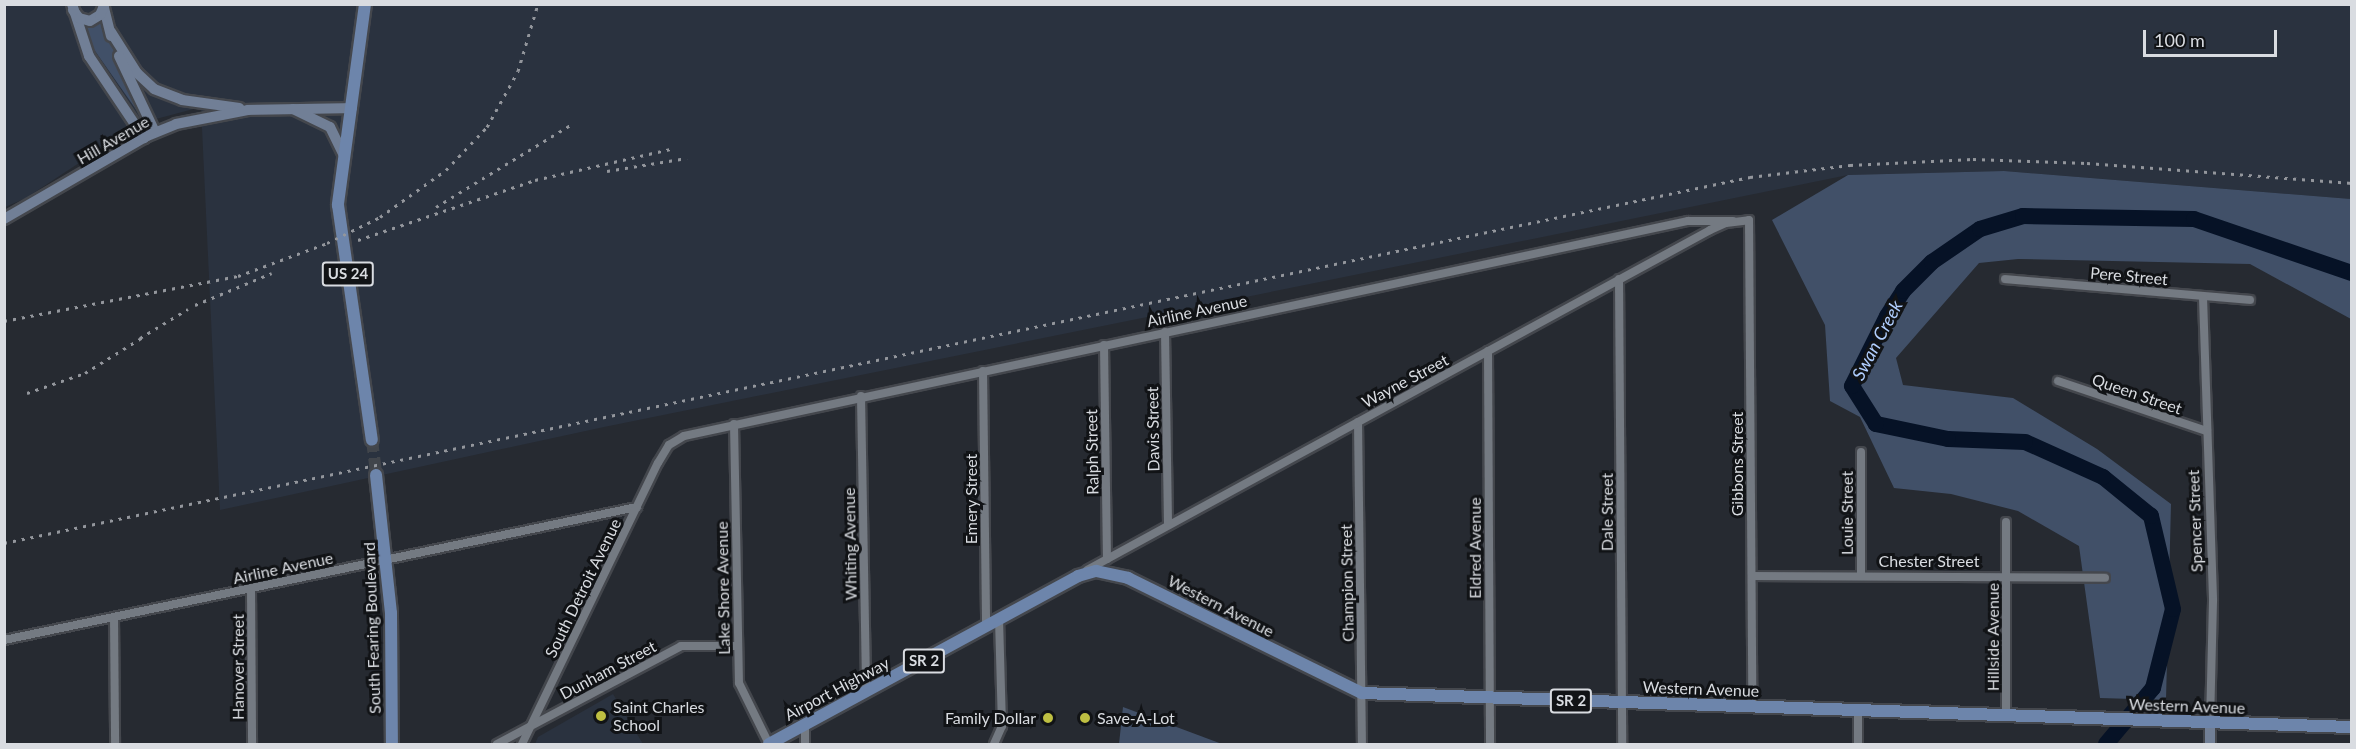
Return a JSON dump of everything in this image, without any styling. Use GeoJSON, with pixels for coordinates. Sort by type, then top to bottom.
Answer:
{"type":"FeatureCollection","features":[{"type":"Feature","properties":{"kind":"main road","name":"US 24"},"geometry":{"type":"LineString","coordinates":[[364,4],[338,205],[372,440]]}},
{"type":"Feature","properties":{"kind":"main road","name":"South Fearing Boulevard"},"geometry":{"type":"LineString","coordinates":[[376,475],[388,560],[392,744]]}},
{"type":"Feature","properties":{"kind":"main road","name":"Western Avenue"},"geometry":{"type":"LineString","coordinates":[[1078,576],[1096,571],[1122,575],[1362,693],[2352,727]]}},
{"type":"Feature","properties":{"kind":"main road","name":"Airport Highway"},"geometry":{"type":"LineString","coordinates":[[769,744],[1078,576]]}},
{"type":"Feature","properties":{"kind":"street"},"geometry":{"type":"LineString","coordinates":[[72,7],[79,18],[90,21],[100,15],[103,5]]}},
{"type":"Feature","properties":{"kind":"street"},"geometry":{"type":"LineString","coordinates":[[103,5],[111,32],[154,132]]}},
{"type":"Feature","properties":{"kind":"street"},"geometry":{"type":"LineString","coordinates":[[72,7],[89,56],[144,138]]}},
{"type":"Feature","properties":{"kind":"street"},"geometry":{"type":"LineString","coordinates":[[111,32],[137,73],[159,92],[188,102],[248,110]]}},
{"type":"Feature","properties":{"kind":"street","name":"Hill Avenue"},"geometry":{"type":"LineString","coordinates":[[4,219],[154,132],[210,115],[248,110],[352,108]]}},
{"type":"Feature","properties":{"kind":"street"},"geometry":{"type":"LineString","coordinates":[[293,109],[330,127],[344,156]]}},
{"type":"Feature","properties":{"kind":"street","name":"Wayne Street"},"geometry":{"type":"LineString","coordinates":[[1078,576],[1619,279],[1733,221],[1749,220]]}},
{"type":"Feature","properties":{"kind":"street","name":"Gibbons Street"},"geometry":{"type":"LineString","coordinates":[[1749,220],[1752,707]]}},
{"type":"Feature","properties":{"kind":"street","name":"Airline Avenue"},"geometry":{"type":"LineString","coordinates":[[669,445],[684,436],[861,396],[1688,221],[1733,221]]}},
{"type":"Feature","properties":{"kind":"street","name":"Dale Street"},"geometry":{"type":"LineString","coordinates":[[1619,279],[1622,744]]}},
{"type":"Feature","properties":{"kind":"street","name":"Pere Street"},"geometry":{"type":"LineString","coordinates":[[2005,279],[2250,300]]}},
{"type":"Feature","properties":{"kind":"street","name":"Spencer Street"},"geometry":{"type":"LineString","coordinates":[[2203,297],[2213,601],[2210,744]]}},
{"type":"Feature","properties":{"kind":"street","name":"Davis Street"},"geometry":{"type":"LineString","coordinates":[[1165,332],[1168,525]]}},
{"type":"Feature","properties":{"kind":"street","name":"Ralph Street"},"geometry":{"type":"LineString","coordinates":[[1104,345],[1107,559]]}},
{"type":"Feature","properties":{"kind":"street","name":"Eldred Avenue"},"geometry":{"type":"LineString","coordinates":[[1488,351],[1490,744]]}},
{"type":"Feature","properties":{"kind":"street","name":"Emery Street"},"geometry":{"type":"LineString","coordinates":[[983,371],[986,626]]}},
{"type":"Feature","properties":{"kind":"street","name":"Queen Street"},"geometry":{"type":"LineString","coordinates":[[2058,381],[2207,431]]}},
{"type":"Feature","properties":{"kind":"street","name":"Whiting Avenue"},"geometry":{"type":"LineString","coordinates":[[861,396],[866,692]]}},
{"type":"Feature","properties":{"kind":"street","name":"Champion Street"},"geometry":{"type":"LineString","coordinates":[[1358,422],[1362,744]]}},
{"type":"Feature","properties":{"kind":"street","name":"Lake Shore Avenue"},"geometry":{"type":"LineString","coordinates":[[734,424],[739,683],[769,744]]}},
{"type":"Feature","properties":{"kind":"street","name":"South Detroit Avenue"},"geometry":{"type":"LineString","coordinates":[[522,744],[669,445]]}},
{"type":"Feature","properties":{"kind":"street","name":"Louie Street"},"geometry":{"type":"LineString","coordinates":[[1861,452],[1861,574]]}},
{"type":"Feature","properties":{"kind":"street","name":"Airline Avenue"},"geometry":{"type":"LineString","coordinates":[[4,640],[637,507]]}},
{"type":"Feature","properties":{"kind":"street","name":"Hillside Avenue"},"geometry":{"type":"LineString","coordinates":[[2006,522],[2006,716]]}},
{"type":"Feature","properties":{"kind":"street","name":"Chester Street"},"geometry":{"type":"LineString","coordinates":[[1752,576],[1861,574],[2105,578]]}},
{"type":"Feature","properties":{"kind":"street","name":"Hanover Street"},"geometry":{"type":"LineString","coordinates":[[250,588],[252,744]]}},
{"type":"Feature","properties":{"kind":"street"},"geometry":{"type":"LineString","coordinates":[[114,617],[115,744]]}},
{"type":"Feature","properties":{"kind":"street"},"geometry":{"type":"LineString","coordinates":[[997,742],[999,618]]}},
{"type":"Feature","properties":{"kind":"street","name":"Dunham Street"},"geometry":{"type":"LineString","coordinates":[[497,744],[681,646],[738,646]]}},
{"type":"Feature","properties":{"kind":"street"},"geometry":{"type":"LineString","coordinates":[[1858,711],[1858,744]]}},
{"type":"Feature","properties":{"kind":"street"},"geometry":{"type":"LineString","coordinates":[[805,725],[805,744]]}},
{"type":"Feature","properties":{"kind":"shaded area"},"geometry":{"type":"Polygon","coordinates":[[[5,5],[2351,5],[2351,199],[2004,171],[1848,175],[604,427],[220,510],[201,107],[156,119],[123,134],[26,198],[5,207],[5,5]]]}},
{"type":"Feature","properties":{"kind":"shaded area"},"geometry":{"type":"Polygon","coordinates":[[[102,23],[142,118],[88,41],[84,25],[102,23]]]}},
{"type":"Feature","properties":{"kind":"shaded area"},"geometry":{"type":"Polygon","coordinates":[[[2004,171],[2351,199],[2351,319],[2250,264],[2018,259],[1979,263],[1896,358],[1903,385],[2013,398],[2097,449],[2171,504],[2166,700],[2100,698],[2079,546],[2018,511],[1951,494],[1894,488],[1860,417],[1830,401],[1825,325],[1772,220],[1848,175],[2004,171]]]}},
{"type":"Feature","properties":{"kind":"shaded area","name":"Saint Charles School"},"geometry":{"type":"Polygon","coordinates":[[[613,694],[643,744],[535,744],[538,737],[613,694]]]}},
{"type":"Feature","properties":{"kind":"shaded area"},"geometry":{"type":"Polygon","coordinates":[[[1123,707],[1222,744],[1119,744],[1123,707]]]}},
{"type":"Feature","properties":{"kind":"waterway","name":"Swan Creek"},"geometry":{"type":"LineString","coordinates":[[2106,744],[2153,688],[2173,609],[2151,516],[2103,477],[2025,442],[1948,439],[1876,424],[1852,386],[1887,316],[1903,291],[1932,262],[1980,229],[2023,216],[2194,219],[2352,273]]}},
{"type":"Feature","properties":{"kind":"tunnel"},"geometry":{"type":"LineString","coordinates":[[372,440],[376,475]]}},
{"type":"Feature","properties":{"kind":"railway"},"geometry":{"type":"LineString","coordinates":[[4,321],[238,276],[327,243],[380,217],[446,170],[487,127],[518,71],[538,4]]}},
{"type":"Feature","properties":{"kind":"railway"},"geometry":{"type":"LineString","coordinates":[[436,207],[572,124]]}},
{"type":"Feature","properties":{"kind":"railway"},"geometry":{"type":"LineString","coordinates":[[358,240],[535,180],[670,149]]}},
{"type":"Feature","properties":{"kind":"railway"},"geometry":{"type":"LineString","coordinates":[[607,171],[687,158]]}},
{"type":"Feature","properties":{"kind":"railway"},"geometry":{"type":"LineString","coordinates":[[4,543],[1750,177],[1850,165],[1973,159],[2087,163],[2352,183]]}},
{"type":"Feature","properties":{"kind":"railway"},"geometry":{"type":"LineString","coordinates":[[195,305],[272,273]]}},
{"type":"Feature","properties":{"kind":"railway"},"geometry":{"type":"LineString","coordinates":[[140,338],[188,309]]}},
{"type":"Feature","properties":{"kind":"railway"},"geometry":{"type":"LineString","coordinates":[[27,393],[85,373],[146,335]]}},
{"type":"Feature","properties":{"kind":"place","name":"Saint Charles School"},"geometry":{"type":"Point","coordinates":[601,716]}},
{"type":"Feature","properties":{"kind":"place","name":"Family Dollar"},"geometry":{"type":"Point","coordinates":[1048,718]}},
{"type":"Feature","properties":{"kind":"place","name":"Save-A-Lot"},"geometry":{"type":"Point","coordinates":[1085,718]}}]}
